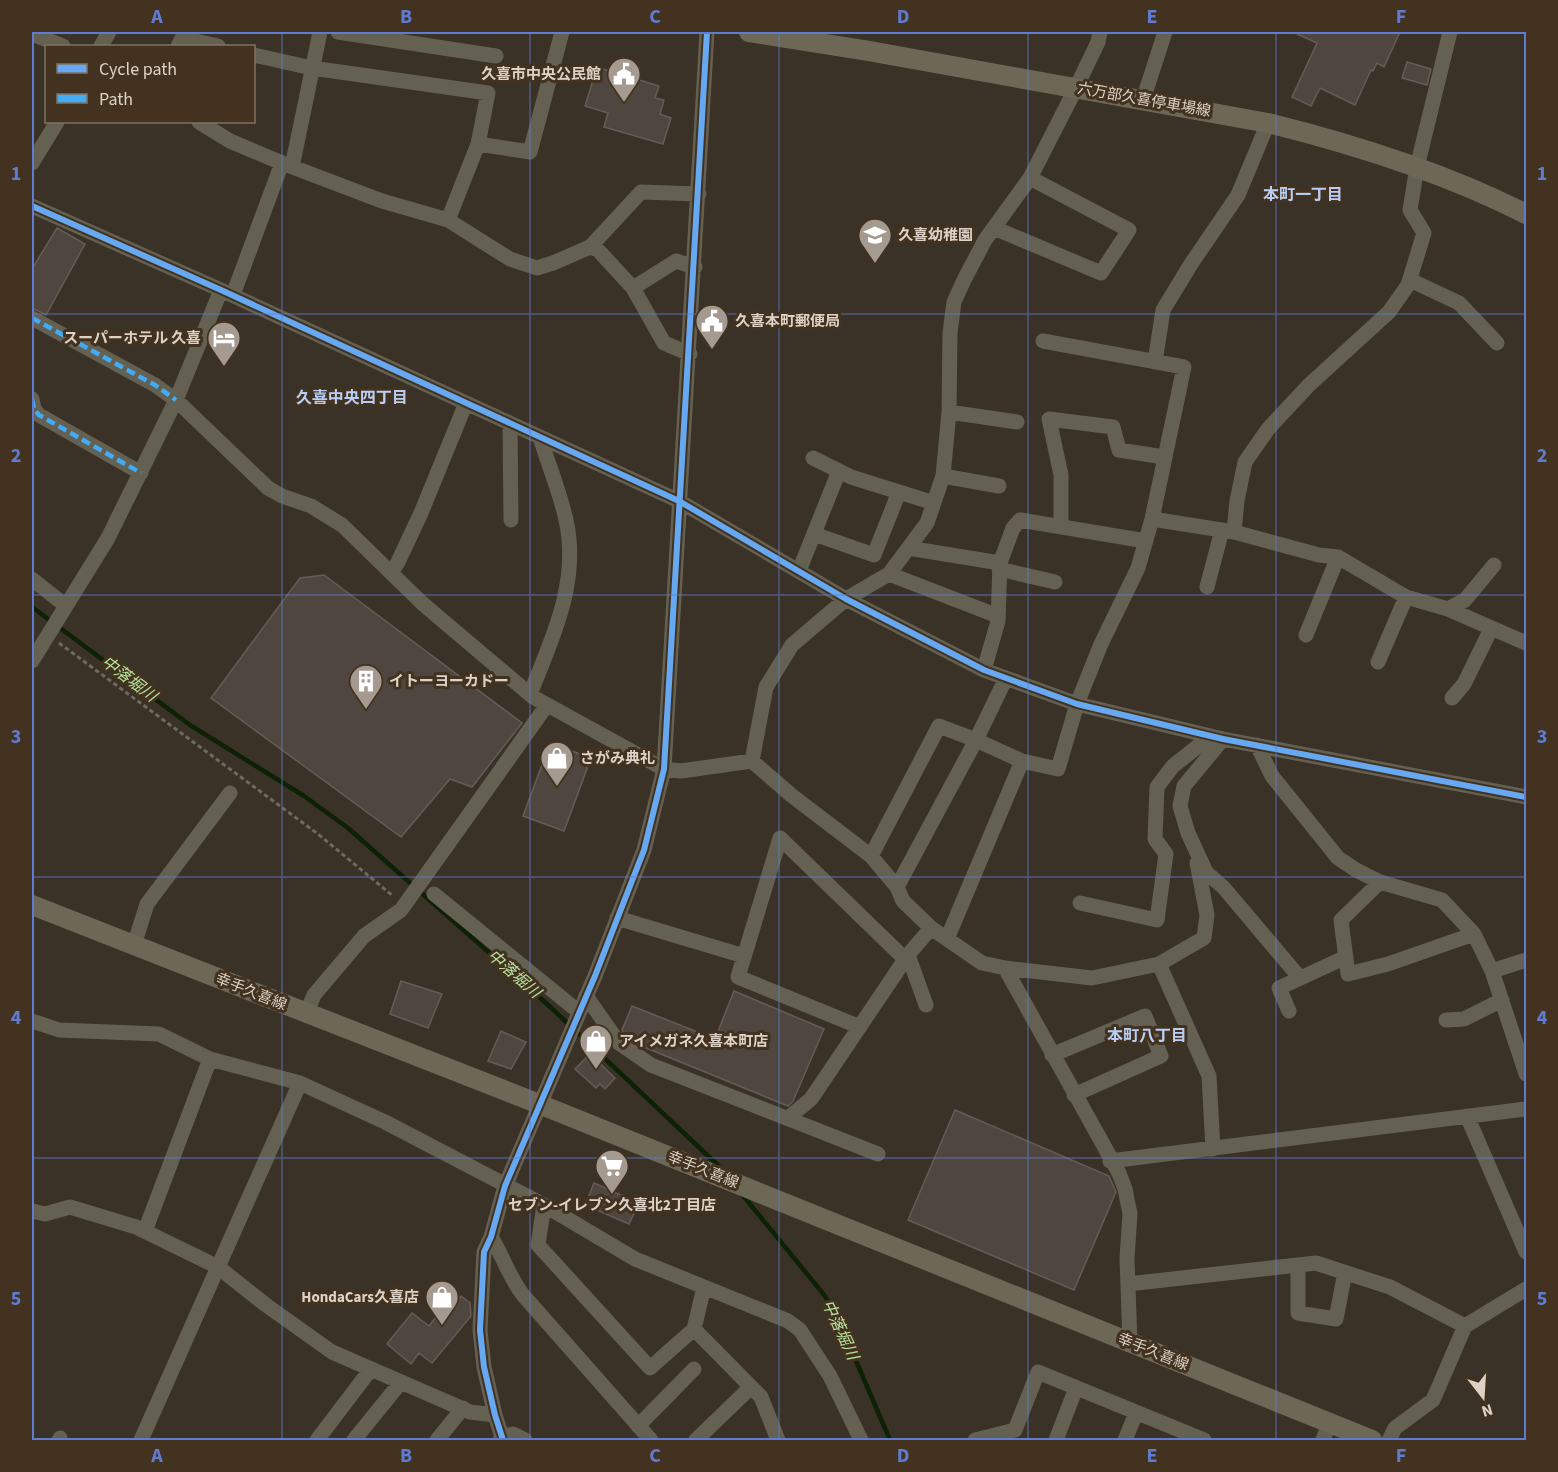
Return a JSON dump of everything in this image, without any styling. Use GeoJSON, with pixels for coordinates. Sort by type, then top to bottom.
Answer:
{"type":"FeatureCollection","features":[{"type":"Feature","properties":{"kind":"main road","name":"六万部久喜停車場線"},"geometry":{"type":"LineString","coordinates":[[749,32],[868,51],[1268,123],[1323,137],[1417,167],[1477,190],[1527,214]]}},
{"type":"Feature","properties":{"kind":"main road","name":"幸手久喜線"},"geometry":{"type":"LineString","coordinates":[[32,905],[539,1104],[1130,1343],[1326,1432],[1372,1440]]}},
{"type":"Feature","properties":{"kind":"street"},"geometry":{"type":"LineString","coordinates":[[32,661],[52,637],[63,610],[108,538],[287,165],[320,32]]}},
{"type":"Feature","properties":{"kind":"street"},"geometry":{"type":"LineString","coordinates":[[338,32],[496,56]]}},
{"type":"Feature","properties":{"kind":"street"},"geometry":{"type":"LineString","coordinates":[[478,144],[530,152],[562,32]]}},
{"type":"Feature","properties":{"kind":"street"},"geometry":{"type":"LineString","coordinates":[[525,1440],[513,1434],[502,1439],[484,1367],[480,1330],[480,1291],[484,1252],[491,1237],[505,1186],[586,996],[644,850],[664,769],[707,32]]}},
{"type":"Feature","properties":{"kind":"street"},"geometry":{"type":"LineString","coordinates":[[752,761],[766,687],[792,645],[846,599],[889,574],[927,523],[942,476],[949,412],[950,333],[954,302],[985,240],[1030,178],[1076,88],[1098,42],[1100,32]]}},
{"type":"Feature","properties":{"kind":"street"},"geometry":{"type":"LineString","coordinates":[[1143,100],[1166,32]]}},
{"type":"Feature","properties":{"kind":"street"},"geometry":{"type":"LineString","coordinates":[[1207,587],[1228,531],[1245,462],[1262,437],[1309,385],[1389,312],[1408,285],[1424,232],[1410,210],[1417,167],[1450,32]]}},
{"type":"Feature","properties":{"kind":"street"},"geometry":{"type":"LineString","coordinates":[[32,34],[60,45]]}},
{"type":"Feature","properties":{"kind":"street"},"geometry":{"type":"LineString","coordinates":[[178,45],[182,38],[214,45]]}},
{"type":"Feature","properties":{"kind":"street"},"geometry":{"type":"LineString","coordinates":[[255,55],[312,68],[488,93],[478,144],[448,220]]}},
{"type":"Feature","properties":{"kind":"street"},"geometry":{"type":"LineString","coordinates":[[32,163],[56,123]]}},
{"type":"Feature","properties":{"kind":"street"},"geometry":{"type":"LineString","coordinates":[[201,123],[230,141],[287,165],[382,201],[448,220],[510,259],[537,268],[590,246],[640,192],[699,194]]}},
{"type":"Feature","properties":{"kind":"street"},"geometry":{"type":"LineString","coordinates":[[1155,362],[1163,310],[1238,195],[1268,123]]}},
{"type":"Feature","properties":{"kind":"street"},"geometry":{"type":"LineString","coordinates":[[994,228],[1101,273],[1129,230],[1030,178]]}},
{"type":"Feature","properties":{"kind":"street"},"geometry":{"type":"LineString","coordinates":[[32,206],[227,292],[679,501],[846,599],[984,670],[1077,704],[1217,737],[1527,797]]}},
{"type":"Feature","properties":{"kind":"street"},"geometry":{"type":"LineString","coordinates":[[590,246],[598,250],[633,288],[664,343],[690,354]]}},
{"type":"Feature","properties":{"kind":"street"},"geometry":{"type":"LineString","coordinates":[[633,288],[676,261],[695,267]]}},
{"type":"Feature","properties":{"kind":"street"},"geometry":{"type":"LineString","coordinates":[[1410,280],[1459,303],[1497,343]]}},
{"type":"Feature","properties":{"kind":"street"},"geometry":{"type":"LineString","coordinates":[[32,318],[155,385],[176,400],[268,488],[332,518],[423,604],[530,694],[547,705],[664,769],[681,771],[752,761],[791,795],[871,856],[897,887],[903,901],[931,928],[982,963],[1005,969],[1092,978],[1159,964],[1204,938],[1207,915],[1194,845]]}},
{"type":"Feature","properties":{"kind":"street"},"geometry":{"type":"LineString","coordinates":[[871,856],[939,726],[1022,761],[1058,769],[1077,704],[1101,644],[1138,568],[1152,519],[1184,367],[1043,341]]}},
{"type":"Feature","properties":{"kind":"street"},"geometry":{"type":"LineString","coordinates":[[32,399],[34,410],[39,415],[141,472]]}},
{"type":"Feature","properties":{"kind":"street"},"geometry":{"type":"LineString","coordinates":[[391,573],[421,513],[466,403]]}},
{"type":"Feature","properties":{"kind":"street"},"geometry":{"type":"LineString","coordinates":[[949,412],[1017,422]]}},
{"type":"Feature","properties":{"kind":"street"},"geometry":{"type":"LineString","coordinates":[[1060,527],[1060,475],[1049,419],[1113,427],[1119,450],[1164,457]]}},
{"type":"Feature","properties":{"kind":"street"},"geometry":{"type":"LineString","coordinates":[[510,423],[511,520]]}},
{"type":"Feature","properties":{"kind":"street"},"geometry":{"type":"LineString","coordinates":[[530,694],[560,619],[570,567],[566,521],[540,437]]}},
{"type":"Feature","properties":{"kind":"street"},"geometry":{"type":"LineString","coordinates":[[813,458],[850,477],[934,503]]}},
{"type":"Feature","properties":{"kind":"street"},"geometry":{"type":"LineString","coordinates":[[799,572],[839,471]]}},
{"type":"Feature","properties":{"kind":"street"},"geometry":{"type":"LineString","coordinates":[[942,476],[999,486]]}},
{"type":"Feature","properties":{"kind":"street"},"geometry":{"type":"LineString","coordinates":[[814,534],[874,555],[898,492]]}},
{"type":"Feature","properties":{"kind":"street"},"geometry":{"type":"LineString","coordinates":[[1152,519],[1228,531],[1319,555],[1338,557],[1406,597],[1448,609],[1527,644]]}},
{"type":"Feature","properties":{"kind":"street"},"geometry":{"type":"LineString","coordinates":[[984,670],[998,616],[1000,566],[1013,528],[1020,520],[1146,541]]}},
{"type":"Feature","properties":{"kind":"street"},"geometry":{"type":"LineString","coordinates":[[908,548],[1000,566],[1055,582]]}},
{"type":"Feature","properties":{"kind":"street"},"geometry":{"type":"LineString","coordinates":[[1306,635],[1338,557]]}},
{"type":"Feature","properties":{"kind":"street"},"geometry":{"type":"LineString","coordinates":[[1448,609],[1465,600],[1494,565]]}},
{"type":"Feature","properties":{"kind":"street"},"geometry":{"type":"LineString","coordinates":[[889,574],[998,616]]}},
{"type":"Feature","properties":{"kind":"street"},"geometry":{"type":"LineString","coordinates":[[32,579],[63,610]]}},
{"type":"Feature","properties":{"kind":"street"},"geometry":{"type":"LineString","coordinates":[[1378,662],[1406,597]]}},
{"type":"Feature","properties":{"kind":"street"},"geometry":{"type":"LineString","coordinates":[[1452,698],[1464,684],[1491,629]]}},
{"type":"Feature","properties":{"kind":"street"},"geometry":{"type":"LineString","coordinates":[[897,887],[976,740],[1006,678]]}},
{"type":"Feature","properties":{"kind":"street"},"geometry":{"type":"LineString","coordinates":[[306,1014],[314,995],[364,936],[401,910],[547,705]]}},
{"type":"Feature","properties":{"kind":"street"},"geometry":{"type":"LineString","coordinates":[[1217,737],[1184,786],[1180,806],[1188,833],[1206,872],[1224,888],[1300,978]]}},
{"type":"Feature","properties":{"kind":"street"},"geometry":{"type":"LineString","coordinates":[[1080,903],[1157,920],[1166,854],[1155,839],[1158,787],[1173,766],[1217,737]]}},
{"type":"Feature","properties":{"kind":"street"},"geometry":{"type":"LineString","coordinates":[[1257,745],[1272,776],[1338,858],[1380,882],[1442,900],[1474,934],[1492,971],[1527,1074]]}},
{"type":"Feature","properties":{"kind":"street"},"geometry":{"type":"LineString","coordinates":[[947,939],[1022,761]]}},
{"type":"Feature","properties":{"kind":"street"},"geometry":{"type":"LineString","coordinates":[[134,945],[147,904],[230,793]]}},
{"type":"Feature","properties":{"kind":"street"},"geometry":{"type":"LineString","coordinates":[[860,1027],[738,977],[780,838],[907,957],[926,1005]]}},
{"type":"Feature","properties":{"kind":"street"},"geometry":{"type":"LineString","coordinates":[[1380,882],[1341,920],[1348,974],[1388,964],[1474,934]]}},
{"type":"Feature","properties":{"kind":"street"},"geometry":{"type":"LineString","coordinates":[[434,894],[579,1012]]}},
{"type":"Feature","properties":{"kind":"street"},"geometry":{"type":"LineString","coordinates":[[617,918],[744,956]]}},
{"type":"Feature","properties":{"kind":"street"},"geometry":{"type":"LineString","coordinates":[[788,1118],[811,1099],[907,957],[931,928]]}},
{"type":"Feature","properties":{"kind":"street"},"geometry":{"type":"LineString","coordinates":[[1289,1011],[1279,988],[1346,957]]}},
{"type":"Feature","properties":{"kind":"street"},"geometry":{"type":"LineString","coordinates":[[1492,971],[1527,960]]}},
{"type":"Feature","properties":{"kind":"street"},"geometry":{"type":"LineString","coordinates":[[1159,964],[1209,1076],[1213,1149]]}},
{"type":"Feature","properties":{"kind":"street"},"geometry":{"type":"LineString","coordinates":[[1005,969],[1110,1161],[1119,1173],[1125,1189],[1130,1214],[1127,1258],[1130,1343]]}},
{"type":"Feature","properties":{"kind":"street"},"geometry":{"type":"LineString","coordinates":[[586,996],[619,1043],[651,1065],[878,1154]]}},
{"type":"Feature","properties":{"kind":"street"},"geometry":{"type":"LineString","coordinates":[[1446,1020],[1464,1019],[1502,1000]]}},
{"type":"Feature","properties":{"kind":"street"},"geometry":{"type":"LineString","coordinates":[[1052,1055],[1145,1016],[1161,1056],[1074,1095]]}},
{"type":"Feature","properties":{"kind":"street"},"geometry":{"type":"LineString","coordinates":[[32,1021],[59,1030],[159,1034],[210,1059],[300,1083],[385,1122],[544,1205],[635,1259],[788,1321],[800,1330],[830,1376],[861,1440]]}},
{"type":"Feature","properties":{"kind":"street"},"geometry":{"type":"LineString","coordinates":[[146,1231],[210,1059]]}},
{"type":"Feature","properties":{"kind":"street"},"geometry":{"type":"LineString","coordinates":[[141,1440],[300,1083]]}},
{"type":"Feature","properties":{"kind":"street"},"geometry":{"type":"LineString","coordinates":[[1110,1161],[1527,1109]]}},
{"type":"Feature","properties":{"kind":"street"},"geometry":{"type":"LineString","coordinates":[[1467,1116],[1527,1252]]}},
{"type":"Feature","properties":{"kind":"street"},"geometry":{"type":"LineString","coordinates":[[544,1205],[538,1245],[650,1368],[694,1329],[704,1287]]}},
{"type":"Feature","properties":{"kind":"street"},"geometry":{"type":"LineString","coordinates":[[32,1211],[45,1214],[70,1207],[146,1231],[219,1267],[266,1305],[332,1352],[470,1412],[495,1415]]}},
{"type":"Feature","properties":{"kind":"street"},"geometry":{"type":"LineString","coordinates":[[491,1237],[512,1280],[523,1295],[651,1440]]}},
{"type":"Feature","properties":{"kind":"street"},"geometry":{"type":"LineString","coordinates":[[1128,1284],[1316,1263],[1390,1287],[1465,1326]]}},
{"type":"Feature","properties":{"kind":"street"},"geometry":{"type":"LineString","coordinates":[[1298,1265],[1298,1313],[1336,1319],[1345,1272]]}},
{"type":"Feature","properties":{"kind":"street"},"geometry":{"type":"LineString","coordinates":[[1389,1440],[1395,1428],[1433,1401],[1465,1326],[1527,1289]]}},
{"type":"Feature","properties":{"kind":"street"},"geometry":{"type":"LineString","coordinates":[[694,1329],[761,1397],[778,1440]]}},
{"type":"Feature","properties":{"kind":"street"},"geometry":{"type":"LineString","coordinates":[[317,1440],[371,1369]]}},
{"type":"Feature","properties":{"kind":"street"},"geometry":{"type":"LineString","coordinates":[[638,1426],[694,1369]]}},
{"type":"Feature","properties":{"kind":"street"},"geometry":{"type":"LineString","coordinates":[[975,1440],[994,1438],[1015,1430],[1038,1372],[1201,1440]]}},
{"type":"Feature","properties":{"kind":"street"},"geometry":{"type":"LineString","coordinates":[[354,1440],[401,1382]]}},
{"type":"Feature","properties":{"kind":"street"},"geometry":{"type":"LineString","coordinates":[[696,1440],[751,1387]]}},
{"type":"Feature","properties":{"kind":"street"},"geometry":{"type":"LineString","coordinates":[[1056,1440],[1076,1388]]}},
{"type":"Feature","properties":{"kind":"street"},"geometry":{"type":"LineString","coordinates":[[437,1440],[463,1408]]}},
{"type":"Feature","properties":{"kind":"street"},"geometry":{"type":"LineString","coordinates":[[1125,1440],[1136,1413]]}},
{"type":"Feature","properties":{"kind":"path"},"geometry":{"type":"LineString","coordinates":[[52,637],[318,834],[397,898]]}},
{"type":"Feature","properties":{"kind":"building"},"geometry":{"type":"Polygon","coordinates":[[[1293,32],[1400,32],[1384,67],[1377,63],[1373,71],[1371,70],[1355,105],[1320,88],[1311,106],[1292,97],[1317,43],[1293,32]]]}},
{"type":"Feature","properties":{"kind":"building"},"geometry":{"type":"Polygon","coordinates":[[[1407,62],[1431,69],[1427,85],[1402,78],[1407,62]]]}},
{"type":"Feature","properties":{"kind":"building","name":"久喜市中央公民館"},"geometry":{"type":"Polygon","coordinates":[[[597,67],[659,86],[655,98],[664,100],[660,114],[671,118],[663,144],[604,127],[608,113],[585,106],[597,67]]]}},
{"type":"Feature","properties":{"kind":"building"},"geometry":{"type":"Polygon","coordinates":[[[57,228],[85,244],[46,315],[32,308],[32,269],[57,228]]]}},
{"type":"Feature","properties":{"kind":"building","name":"イトーヨーカドー"},"geometry":{"type":"Polygon","coordinates":[[[324,575],[522,723],[472,787],[450,779],[401,837],[211,698],[300,578],[324,575]]]}},
{"type":"Feature","properties":{"kind":"building","name":"さがみ典礼"},"geometry":{"type":"Polygon","coordinates":[[[550,743],[591,758],[564,831],[523,816],[550,743]]]}},
{"type":"Feature","properties":{"kind":"building"},"geometry":{"type":"Polygon","coordinates":[[[401,981],[442,994],[428,1028],[390,1014],[401,981]]]}},
{"type":"Feature","properties":{"kind":"building"},"geometry":{"type":"Polygon","coordinates":[[[734,991],[824,1029],[793,1101],[788,1106],[639,1045],[626,1036],[622,1030],[632,1006],[715,1039],[734,991]]]}},
{"type":"Feature","properties":{"kind":"building"},"geometry":{"type":"Polygon","coordinates":[[[501,1031],[526,1042],[511,1069],[488,1061],[501,1031]]]}},
{"type":"Feature","properties":{"kind":"building"},"geometry":{"type":"Polygon","coordinates":[[[590,1054],[615,1078],[605,1089],[600,1084],[596,1088],[575,1069],[590,1054]]]}},
{"type":"Feature","properties":{"kind":"building"},"geometry":{"type":"Polygon","coordinates":[[[955,1110],[1109,1176],[1116,1192],[1074,1290],[908,1220],[955,1110]]]}},
{"type":"Feature","properties":{"kind":"building"},"geometry":{"type":"Polygon","coordinates":[[[594,1183],[639,1203],[629,1224],[585,1205],[594,1183]]]}},
{"type":"Feature","properties":{"kind":"building"},"geometry":{"type":"Polygon","coordinates":[[[461,1296],[470,1303],[471,1316],[432,1363],[419,1353],[411,1364],[387,1344],[412,1313],[429,1326],[439,1313],[444,1317],[461,1296]]]}},
{"type":"Feature","properties":{"kind":"waterway","name":"中落堀川"},"geometry":{"type":"LineString","coordinates":[[32,607],[190,725],[304,796],[348,828],[546,1003],[723,1170]]}},
{"type":"Feature","properties":{"kind":"waterway","name":"中落堀川"},"geometry":{"type":"LineString","coordinates":[[741,1193],[825,1296],[841,1326],[890,1440]]}},
{"type":"Feature","properties":{"kind":"marked path"},"geometry":{"type":"LineString","coordinates":[[32,318],[155,385],[176,400]]}},
{"type":"Feature","properties":{"kind":"marked path"},"geometry":{"type":"LineString","coordinates":[[32,399],[34,409],[39,415],[141,473]]}},
{"type":"Feature","properties":{"kind":"cycle path"},"geometry":{"type":"LineString","coordinates":[[503,1440],[484,1367],[480,1330],[484,1252],[491,1237],[505,1186],[595,976],[644,850],[664,769],[707,32]]}},
{"type":"Feature","properties":{"kind":"cycle path"},"geometry":{"type":"LineString","coordinates":[[32,206],[221,290],[679,501],[846,599],[984,670],[1077,704],[1223,739],[1526,797]]}},
{"type":"Feature","properties":{"kind":"place","name":"久喜市中央公民館"},"geometry":{"type":"Point","coordinates":[624,103]}},
{"type":"Feature","properties":{"kind":"place","name":"久喜幼稚園"},"geometry":{"type":"Point","coordinates":[875,264]}},
{"type":"Feature","properties":{"kind":"place","name":"久喜本町郵便局"},"geometry":{"type":"Point","coordinates":[712,350]}},
{"type":"Feature","properties":{"kind":"place","name":"スーパーホテル 久喜"},"geometry":{"type":"Point","coordinates":[224,367]}},
{"type":"Feature","properties":{"kind":"place","name":"イトーヨーカドー"},"geometry":{"type":"Point","coordinates":[366,710]}},
{"type":"Feature","properties":{"kind":"place","name":"さがみ典礼"},"geometry":{"type":"Point","coordinates":[557,787]}},
{"type":"Feature","properties":{"kind":"place","name":"アイメガネ久喜本町店"},"geometry":{"type":"Point","coordinates":[596,1070]}},
{"type":"Feature","properties":{"kind":"place","name":"セブン-イレブン久喜北2丁目店"},"geometry":{"type":"Point","coordinates":[612,1195]}},
{"type":"Feature","properties":{"kind":"place","name":"HondaCars久喜店"},"geometry":{"type":"Point","coordinates":[442,1326]}},
{"type":"Feature","properties":{"kind":"district","name":"本町一丁目"},"geometry":{"type":"Point","coordinates":[1303,195]}},
{"type":"Feature","properties":{"kind":"district","name":"久喜中央四丁目"},"geometry":{"type":"Point","coordinates":[352,398]}},
{"type":"Feature","properties":{"kind":"district","name":"本町八丁目"},"geometry":{"type":"Point","coordinates":[1147,1036]}}]}
